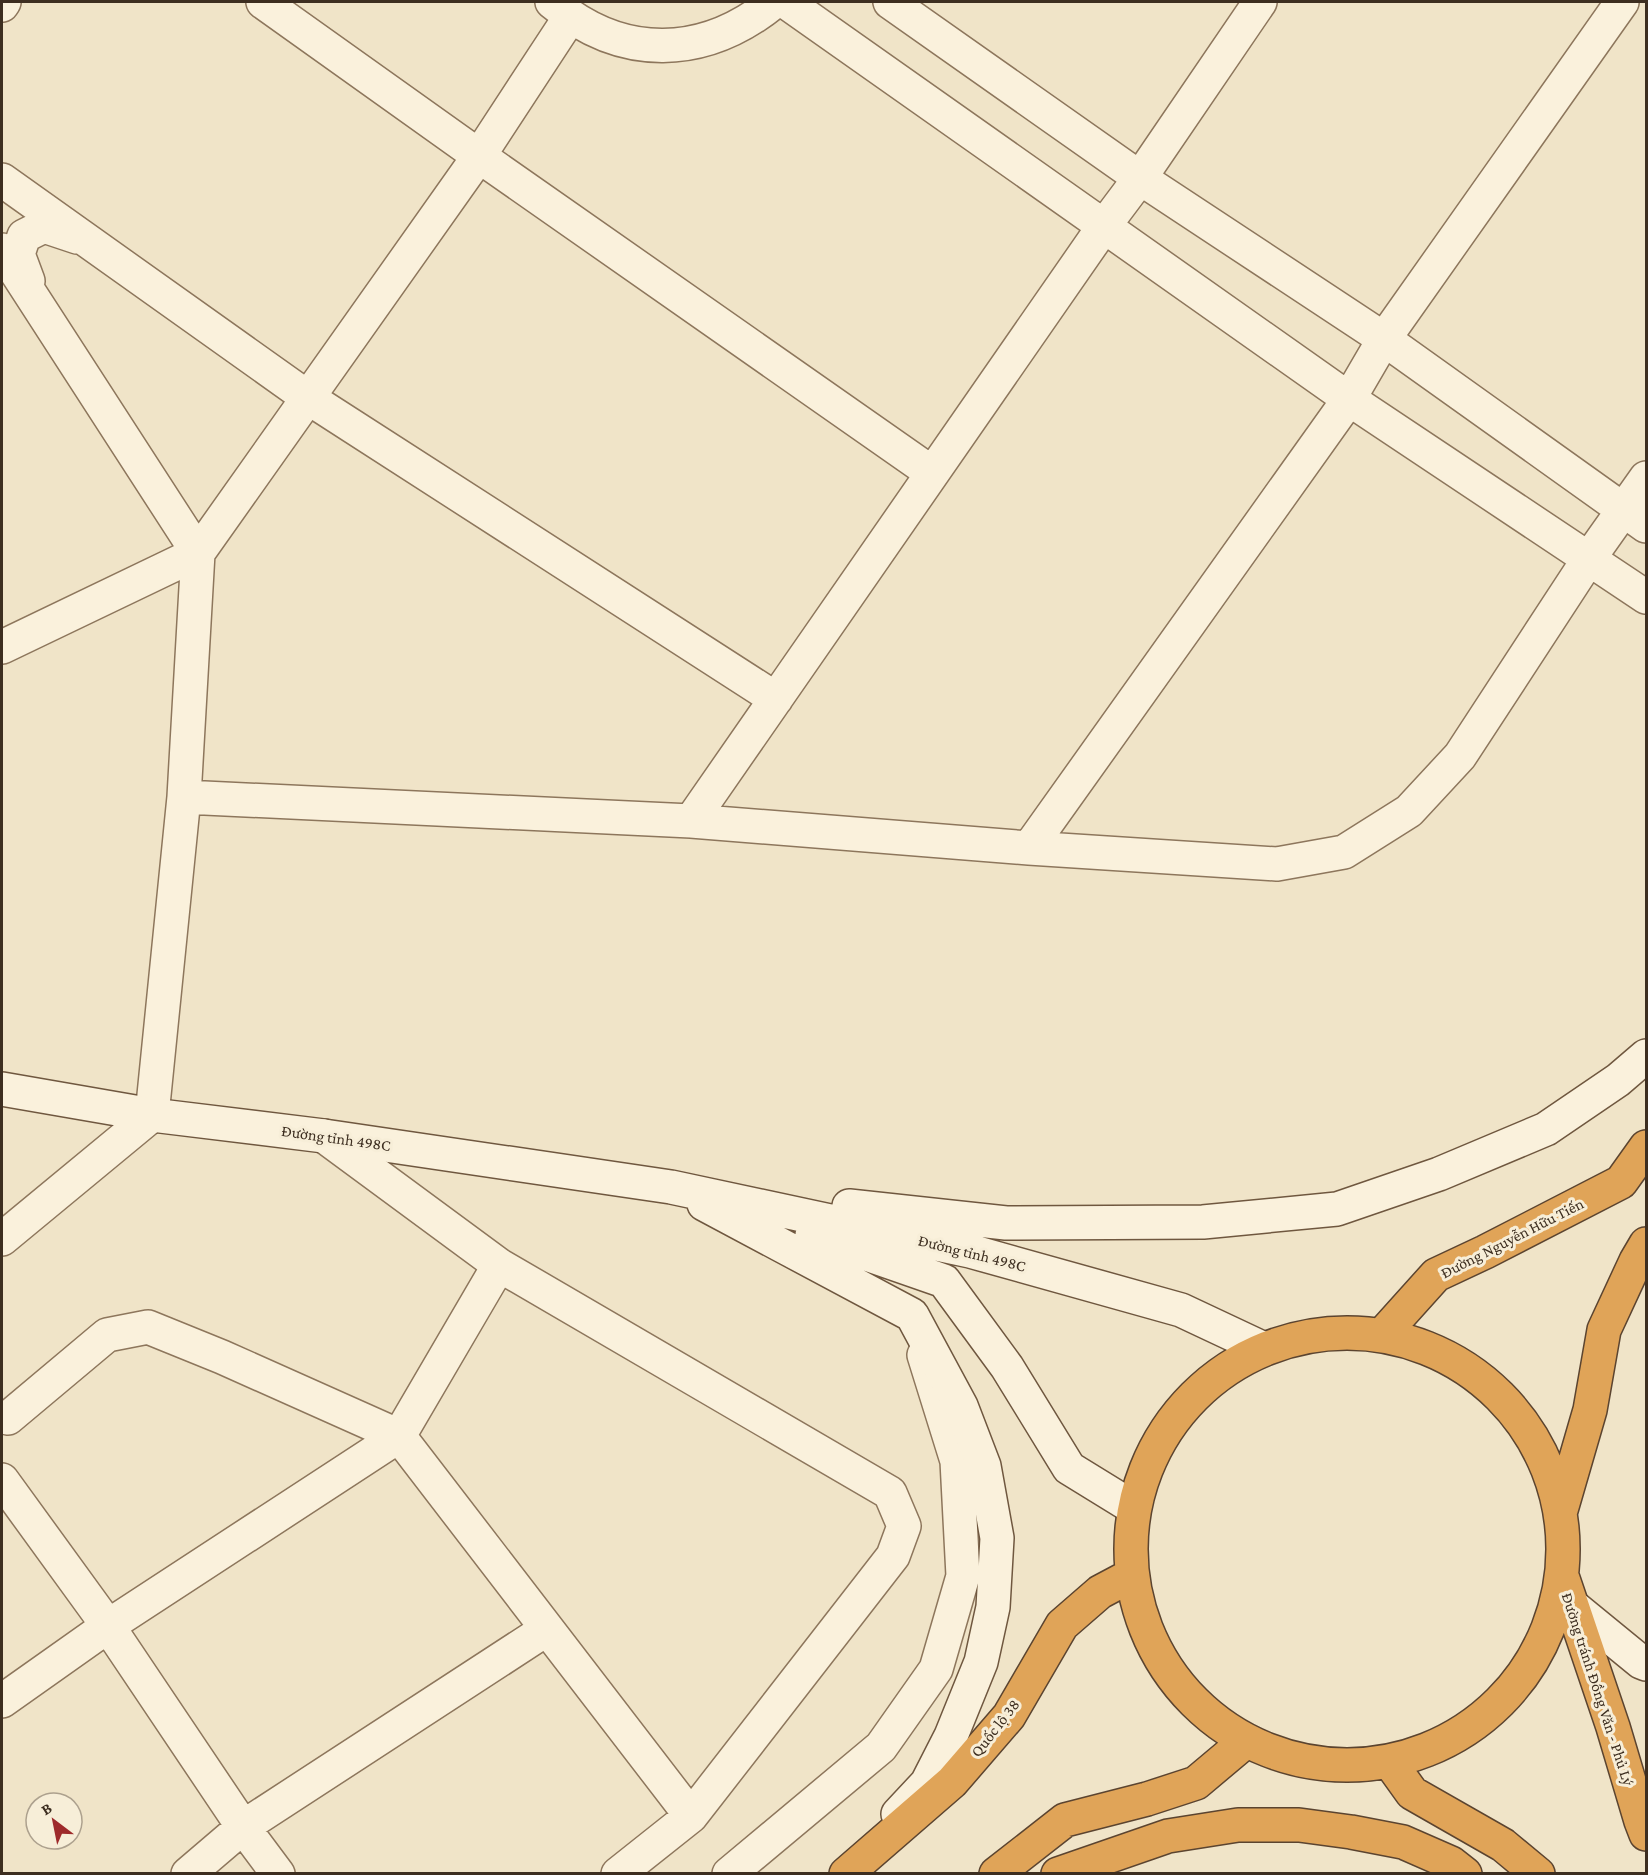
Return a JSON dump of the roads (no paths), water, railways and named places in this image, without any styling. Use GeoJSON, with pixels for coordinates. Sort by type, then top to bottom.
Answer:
{"type":"FeatureCollection","features":[{"type":"Feature","properties":{"kind":"highway","name":"Đường Nguyễn Hữu Tiến"},"geometry":{"type":"LineString","coordinates":[[1382,1335],[1436,1275],[1494,1248],[1621,1182],[1647,1147]]}},
{"type":"Feature","properties":{"kind":"highway"},"geometry":{"type":"LineString","coordinates":[[1561,1510],[1590,1410],[1604,1330],[1636,1261],[1647,1244]]}},
{"type":"Feature","properties":{"kind":"highway"},"geometry":{"type":"LineString","coordinates":[[1342,1332],[1382,1335],[1418,1344],[1453,1360],[1492,1388],[1512,1408],[1534,1439],[1551,1473],[1561,1510],[1566,1590],[1539,1650],[1518,1682],[1498,1703],[1460,1733],[1425,1750],[1389,1761],[1352,1766],[1316,1763],[1280,1755],[1246,1741],[1211,1718],[1181,1689],[1157,1654],[1140,1616],[1132,1575],[1131,1541],[1134,1508],[1146,1468],[1173,1421],[1194,1397],[1227,1369],[1264,1350],[1302,1337],[1342,1332]]}},
{"type":"Feature","properties":{"kind":"highway","name":"Quốc lộ 38"},"geometry":{"type":"LineString","coordinates":[[846,1874],[952,1782],[981,1749],[1009,1716],[1062,1625],[1100,1592],[1132,1575]]}},
{"type":"Feature","properties":{"kind":"highway","name":"Đường tránh Đồng Văn - Phủ Lý"},"geometry":{"type":"LineString","coordinates":[[1566,1590],[1647,1834]]}},
{"type":"Feature","properties":{"kind":"highway"},"geometry":{"type":"LineString","coordinates":[[996,1874],[1065,1820],[1196,1784],[1246,1741]]}},
{"type":"Feature","properties":{"kind":"highway"},"geometry":{"type":"LineString","coordinates":[[1389,1761],[1412,1793],[1503,1845],[1538,1874]]}},
{"type":"Feature","properties":{"kind":"highway"},"geometry":{"type":"LineString","coordinates":[[1058,1874],[1168,1836],[1238,1825],[1299,1825],[1403,1842],[1452,1863],[1466,1874]]}},
{"type":"Feature","properties":{"kind":"street"},"geometry":{"type":"LineString","coordinates":[[263,2],[932,473]]}},
{"type":"Feature","properties":{"kind":"street"},"geometry":{"type":"LineString","coordinates":[[2,647],[198,553],[479,156],[561,9],[599,33],[630,42],[662,46],[694,43],[726,33],[754,18],[774,2]]}},
{"type":"Feature","properties":{"kind":"street"},"geometry":{"type":"LineString","coordinates":[[786,2],[1349,399],[1647,597]]}},
{"type":"Feature","properties":{"kind":"street"},"geometry":{"type":"LineString","coordinates":[[890,2],[1140,178],[1384,339],[1635,519]]}},
{"type":"Feature","properties":{"kind":"street"},"geometry":{"type":"LineString","coordinates":[[691,821],[1104,226],[1140,178],[1260,2]]}},
{"type":"Feature","properties":{"kind":"street"},"geometry":{"type":"LineString","coordinates":[[1029,848],[1349,399],[1384,339],[1622,2]]}},
{"type":"Feature","properties":{"kind":"street"},"geometry":{"type":"LineString","coordinates":[[2,180],[307,397],[776,699]]}},
{"type":"Feature","properties":{"kind":"street"},"geometry":{"type":"LineString","coordinates":[[34,300],[18,254],[24,236],[44,226],[86,240]]}},
{"type":"Feature","properties":{"kind":"street"},"geometry":{"type":"LineString","coordinates":[[2,250],[198,553],[184,797],[152,1115],[2,1239]]}},
{"type":"Feature","properties":{"kind":"street"},"geometry":{"type":"LineString","coordinates":[[184,797],[691,821],[1029,848],[1277,864],[1344,852],[1409,812],[1460,756],[1590,557],[1635,519],[1647,478]]}},
{"type":"Feature","properties":{"kind":"street"},"geometry":{"type":"LineString","coordinates":[[1618,1080],[1647,1036]]}},
{"type":"Feature","properties":{"kind":"street"},"geometry":{"type":"LineString","coordinates":[[671,1186],[1006,1223],[1203,1222],[1337,1209],[1439,1174],[1546,1129],[1618,1080],[1647,1056]]}},
{"type":"Feature","properties":{"kind":"street","name":"Đường tỉnh 498C"},"geometry":{"type":"LineString","coordinates":[[2,1089],[152,1115],[324,1136],[671,1186],[970,1251],[1181,1310],[1264,1350]]}},
{"type":"Feature","properties":{"kind":"street"},"geometry":{"type":"LineString","coordinates":[[324,1136],[499,1265],[890,1492],[904,1526],[893,1556],[691,1816],[618,1874]]}},
{"type":"Feature","properties":{"kind":"street"},"geometry":{"type":"LineString","coordinates":[[671,1186],[912,1316],[961,1406],[984,1466],[997,1538],[993,1608],[981,1662],[951,1736],[927,1783],[839,1874]]}},
{"type":"Feature","properties":{"kind":"street","name":"Đường tỉnh 498C"},"geometry":{"type":"LineString","coordinates":[[671,1186],[944,1281],[1007,1367],[1069,1468],[1134,1508]]}},
{"type":"Feature","properties":{"kind":"street"},"geometry":{"type":"LineString","coordinates":[[2,1701],[108,1626],[399,1436],[499,1265]]}},
{"type":"Feature","properties":{"kind":"street"},"geometry":{"type":"LineString","coordinates":[[729,1874],[881,1747],[936,1669],[963,1576],[957,1461],[912,1316]]}},
{"type":"Feature","properties":{"kind":"street"},"geometry":{"type":"LineString","coordinates":[[8,1418],[107,1335],[148,1327],[222,1357],[399,1436],[691,1816]]}},
{"type":"Feature","properties":{"kind":"street"},"geometry":{"type":"LineString","coordinates":[[2,1480],[108,1626],[243,1827],[278,1874]]}},
{"type":"Feature","properties":{"kind":"street"},"geometry":{"type":"LineString","coordinates":[[1566,1590],[1641,1662],[1647,1664]]}},
{"type":"Feature","properties":{"kind":"street"},"geometry":{"type":"LineString","coordinates":[[188,1874],[243,1827],[547,1629]]}}]}
